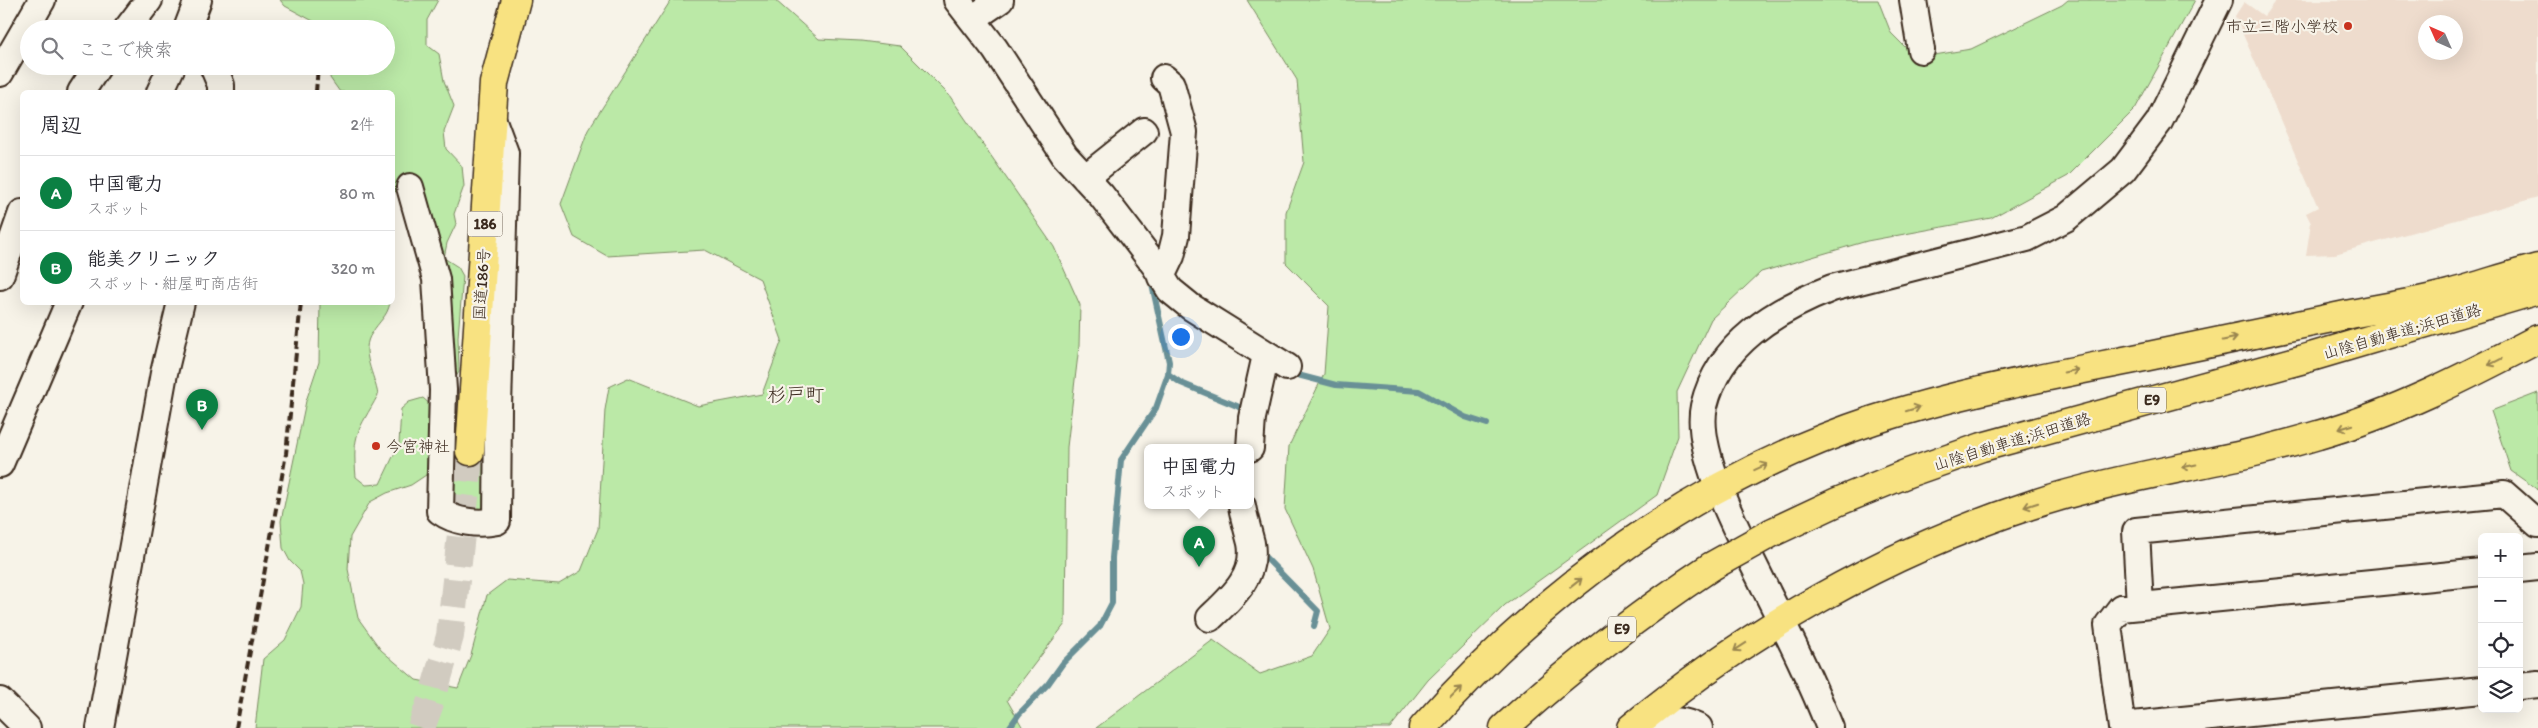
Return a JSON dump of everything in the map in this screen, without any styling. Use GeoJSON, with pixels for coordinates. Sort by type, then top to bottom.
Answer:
{"type":"FeatureCollection","features":[{"type":"Feature","properties":{"kind":"highway","name":"国道186号"},"geometry":{"type":"LineString","coordinates":[[470,451],[497,66],[516,0]]}},
{"type":"Feature","properties":{"kind":"highway"},"geometry":{"type":"LineString","coordinates":[[1423,728],[1500,647],[1555,599],[1616,552],[1666,518],[1717,488],[1804,446],[1872,421],[1939,401],[2016,382],[2449,294],[2538,268]]}},
{"type":"Feature","properties":{"kind":"highway","name":"山陰自動車道;浜田道路"},"geometry":{"type":"LineString","coordinates":[[1504,728],[1536,699],[1618,632],[1712,566],[1773,532],[1846,498],[1982,447],[2304,359],[2538,290]]}},
{"type":"Feature","properties":{"kind":"highway"},"geometry":{"type":"LineString","coordinates":[[1631,728],[1672,694],[1781,620],[1882,566],[1983,522],[2093,486],[2266,448],[2365,421],[2458,380],[2538,339]]}},
{"type":"Feature","properties":{"kind":"highway","name":"山陰自動車道;浜田道路"},"geometry":{"type":"LineString","coordinates":[[1510,728],[1536,699]]}},
{"type":"Feature","properties":{"kind":"street"},"geometry":{"type":"LineString","coordinates":[[30,20],[42,0]]}},
{"type":"Feature","properties":{"kind":"street"},"geometry":{"type":"LineString","coordinates":[[134,20],[149,0]]}},
{"type":"Feature","properties":{"kind":"street"},"geometry":{"type":"LineString","coordinates":[[1000,0],[965,9],[995,50],[1064,156],[1085,178],[1154,264],[1170,290],[1191,307],[1276,361],[1252,418],[1250,444]]}},
{"type":"Feature","properties":{"kind":"street"},"geometry":{"type":"LineString","coordinates":[[1913,0],[1921,50]]}},
{"type":"Feature","properties":{"kind":"street"},"geometry":{"type":"LineString","coordinates":[[1830,728],[1781,620],[1717,488],[1705,442],[1704,408],[1714,376],[1737,345],[1768,318],[1810,297],[1832,288],[2027,238],[2066,218],[2123,170],[2158,122],[2220,0]]}},
{"type":"Feature","properties":{"kind":"street"},"geometry":{"type":"LineString","coordinates":[[0,73],[20,38]]}},
{"type":"Feature","properties":{"kind":"street"},"geometry":{"type":"LineString","coordinates":[[82,90],[92,75]]}},
{"type":"Feature","properties":{"kind":"street"},"geometry":{"type":"LineString","coordinates":[[161,90],[168,75]]}},
{"type":"Feature","properties":{"kind":"street"},"geometry":{"type":"LineString","coordinates":[[217,75],[221,90]]}},
{"type":"Feature","properties":{"kind":"street"},"geometry":{"type":"LineString","coordinates":[[1161,277],[1172,256],[1176,236],[1184,132],[1171,84],[1164,78]]}},
{"type":"Feature","properties":{"kind":"street"},"geometry":{"type":"LineString","coordinates":[[410,187],[436,279],[443,390],[440,511],[451,519],[497,521],[498,407],[506,153],[492,118]]}},
{"type":"Feature","properties":{"kind":"street"},"geometry":{"type":"LineString","coordinates":[[1085,178],[1144,131]]}},
{"type":"Feature","properties":{"kind":"street"},"geometry":{"type":"LineString","coordinates":[[0,276],[20,220]]}},
{"type":"Feature","properties":{"kind":"street"},"geometry":{"type":"LineString","coordinates":[[0,464],[68,305]]}},
{"type":"Feature","properties":{"kind":"street"},"geometry":{"type":"LineString","coordinates":[[100,728],[164,373],[180,305]]}},
{"type":"Feature","properties":{"kind":"street"},"geometry":{"type":"LineString","coordinates":[[2140,606],[2136,531],[2504,494],[2538,524]]}},
{"type":"Feature","properties":{"kind":"street"},"geometry":{"type":"LineString","coordinates":[[1210,618],[1238,591],[1245,580],[1251,561],[1251,546],[1243,509]]}},
{"type":"Feature","properties":{"kind":"street"},"geometry":{"type":"LineString","coordinates":[[2523,569],[2538,567]]}},
{"type":"Feature","properties":{"kind":"street"},"geometry":{"type":"LineString","coordinates":[[2478,572],[2121,608],[2108,624],[2122,727],[2478,690]]}},
{"type":"Feature","properties":{"kind":"street"},"geometry":{"type":"LineString","coordinates":[[2523,686],[2538,684]]}},
{"type":"Feature","properties":{"kind":"street"},"geometry":{"type":"LineString","coordinates":[[0,701],[27,728]]}},
{"type":"Feature","properties":{"kind":"street"},"geometry":{"type":"LineString","coordinates":[[1662,728],[1675,721],[1682,721],[1699,728]]}},
{"type":"Feature","properties":{"kind":"shaded area"},"geometry":{"type":"Polygon","coordinates":[[[2276,0],[2538,0],[2538,197],[2335,254],[2306,255],[2311,223],[2306,213],[2318,207],[2235,16],[2244,2],[2264,16],[2276,0]]]}},
{"type":"Feature","properties":{"kind":"green space"},"geometry":{"type":"Polygon","coordinates":[[[280,0],[438,0],[427,20],[427,45],[439,54],[444,81],[454,106],[444,132],[446,149],[462,166],[464,186],[454,214],[456,224],[447,243],[444,258],[458,267],[463,276],[458,337],[459,372],[454,380],[405,182],[395,192],[395,90],[339,90],[330,78],[330,75],[395,75],[395,20],[311,20],[285,6],[280,0]]]}},
{"type":"Feature","properties":{"kind":"green space"},"geometry":{"type":"Polygon","coordinates":[[[671,0],[775,0],[819,39],[861,41],[900,46],[949,95],[1054,247],[1080,305],[1079,346],[1067,447],[1065,624],[1007,700],[1023,728],[255,728],[263,659],[285,640],[301,607],[303,584],[300,571],[290,561],[283,548],[281,521],[306,401],[319,362],[320,305],[390,305],[368,340],[367,355],[378,395],[358,433],[355,450],[356,477],[366,485],[380,484],[399,444],[401,409],[409,402],[423,398],[433,407],[430,455],[426,475],[411,485],[387,493],[370,502],[350,537],[348,569],[358,618],[381,650],[416,680],[458,688],[471,655],[487,595],[507,580],[559,584],[581,571],[598,529],[605,410],[609,387],[628,378],[698,406],[762,394],[782,340],[760,279],[705,250],[607,256],[574,237],[561,204],[588,130],[671,0]]]}},
{"type":"Feature","properties":{"kind":"green space"},"geometry":{"type":"Polygon","coordinates":[[[1247,0],[1878,0],[1891,33],[1916,58],[1971,49],[2062,5],[2068,0],[2195,0],[2135,109],[2068,176],[1991,218],[1867,241],[1761,272],[1711,319],[1677,392],[1678,436],[1657,495],[1505,605],[1428,680],[1390,728],[1096,728],[1213,640],[1260,674],[1312,656],[1330,629],[1313,569],[1285,509],[1289,446],[1324,374],[1329,306],[1286,263],[1286,212],[1304,162],[1297,80],[1247,0]]]}},
{"type":"Feature","properties":{"kind":"green space"},"geometry":{"type":"Polygon","coordinates":[[[2538,393],[2538,490],[2511,471],[2491,411],[2538,393]]]}},
{"type":"Feature","properties":{"kind":"green space"},"geometry":{"type":"Polygon","coordinates":[[[448,456],[492,460],[491,510],[450,514],[448,456]]]}},
{"type":"Feature","properties":{"kind":"waterway"},"geometry":{"type":"LineString","coordinates":[[1009,728],[1019,714],[1048,684],[1063,663],[1100,626],[1112,603],[1112,558],[1121,460],[1156,408],[1168,374],[1169,362],[1151,280]]}},
{"type":"Feature","properties":{"kind":"waterway"},"geometry":{"type":"LineString","coordinates":[[1290,373],[1336,385],[1419,391],[1465,417],[1487,424]]}},
{"type":"Feature","properties":{"kind":"waterway"},"geometry":{"type":"LineString","coordinates":[[1168,374],[1181,383],[1237,406],[1245,411],[1245,415]]}},
{"type":"Feature","properties":{"kind":"waterway"},"geometry":{"type":"LineString","coordinates":[[1259,551],[1318,611],[1314,626]]}},
{"type":"Feature","properties":{"kind":"tunnel"},"geometry":{"type":"LineString","coordinates":[[421,728],[433,695],[450,636],[470,451]]}},
{"type":"Feature","properties":{"kind":"railway"},"geometry":{"type":"LineString","coordinates":[[316,90],[317,75]]}},
{"type":"Feature","properties":{"kind":"railway"},"geometry":{"type":"LineString","coordinates":[[236,728],[286,454],[301,305]]}},
{"type":"Feature","properties":{"kind":"place","name":"市立三階小学校"},"geometry":{"type":"Point","coordinates":[2348,26]}},
{"type":"Feature","properties":{"kind":"place","name":"能美クリニック"},"geometry":{"type":"Point","coordinates":[202,430]}},
{"type":"Feature","properties":{"kind":"place","name":"今宮神社"},"geometry":{"type":"Point","coordinates":[376,446]}},
{"type":"Feature","properties":{"kind":"place","name":"中国電力"},"geometry":{"type":"Point","coordinates":[1199,567]}},
{"type":"Feature","properties":{"kind":"district","name":"杉戸町"},"geometry":{"type":"Point","coordinates":[796,394]}}]}
